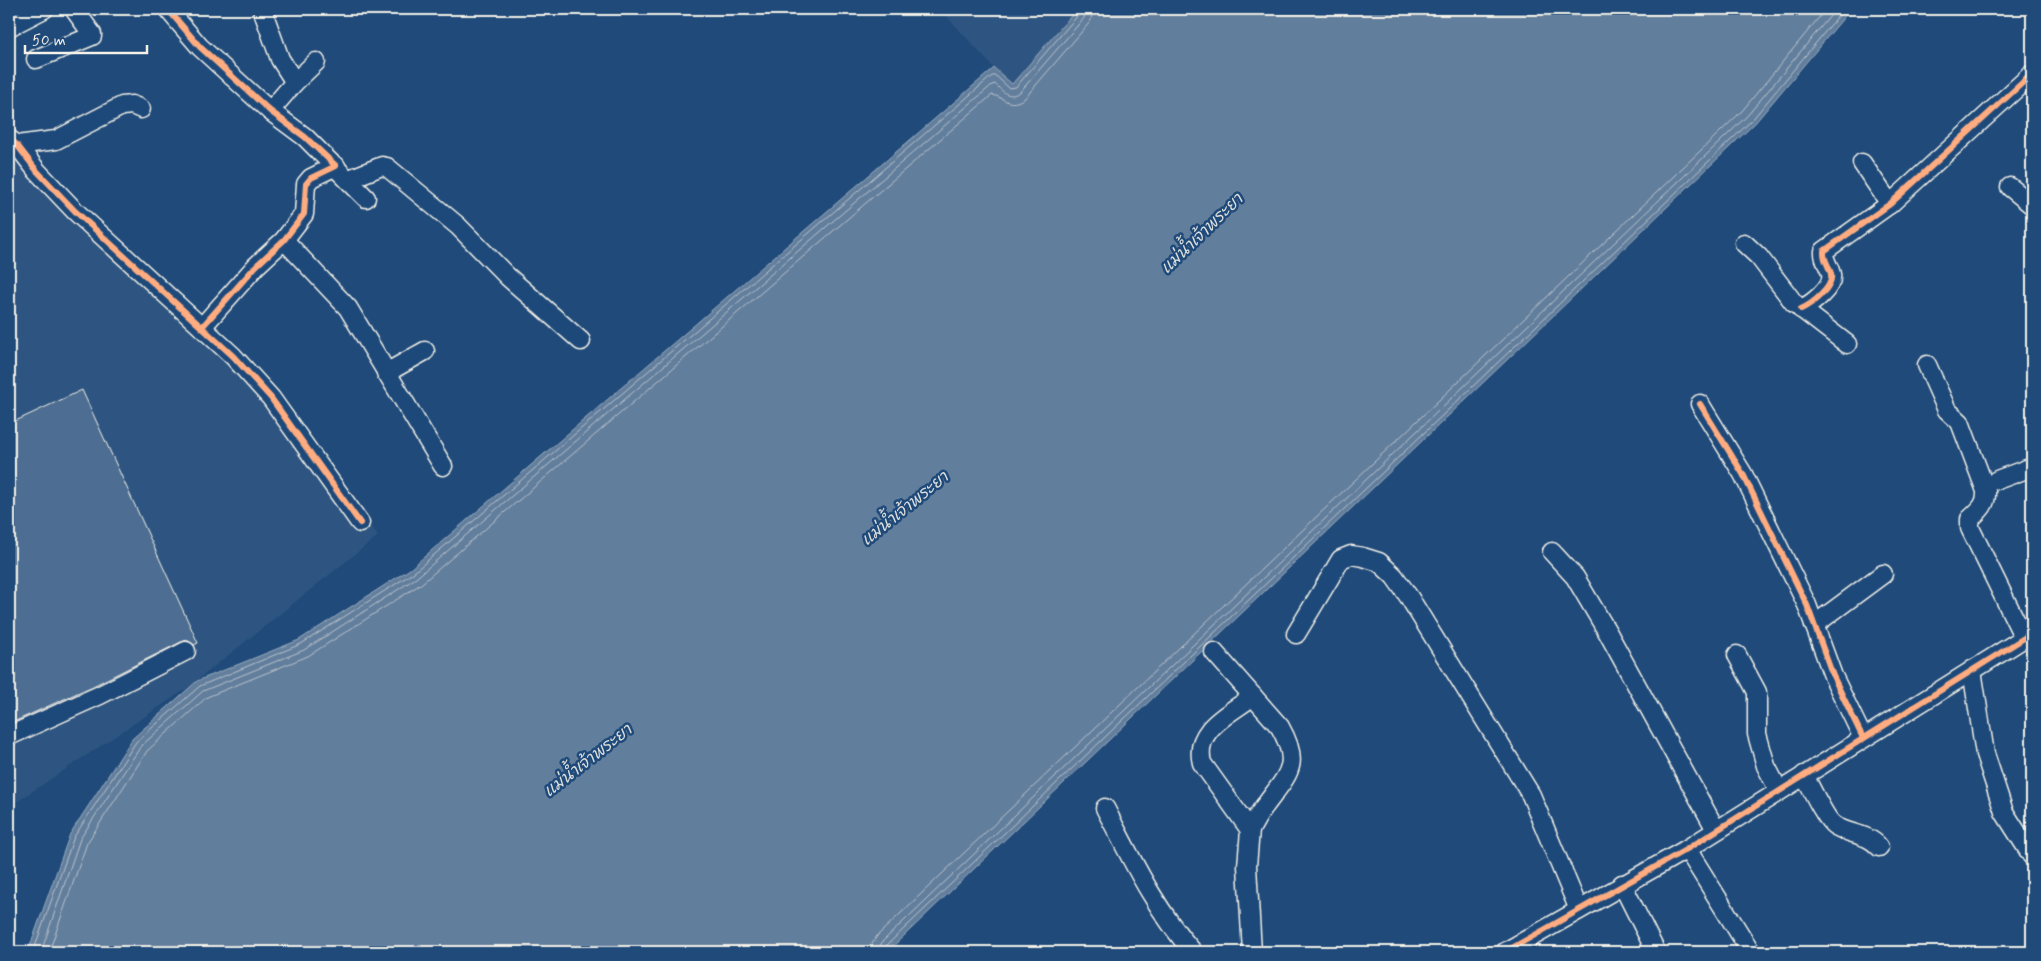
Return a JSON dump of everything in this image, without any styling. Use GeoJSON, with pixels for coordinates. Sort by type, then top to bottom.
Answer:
{"type":"FeatureCollection","features":[{"type":"Feature","properties":{"kind":"street"},"geometry":{"type":"LineString","coordinates":[[9,28],[44,9]]}},
{"type":"Feature","properties":{"kind":"street"},"geometry":{"type":"LineString","coordinates":[[36,59],[92,36],[74,9]]}},
{"type":"Feature","properties":{"kind":"street"},"geometry":{"type":"LineString","coordinates":[[170,9],[171,13],[200,47],[270,111],[305,137],[366,198]]}},
{"type":"Feature","properties":{"kind":"street"},"geometry":{"type":"LineString","coordinates":[[262,9],[280,59],[293,77],[294,84]]}},
{"type":"Feature","properties":{"kind":"street"},"geometry":{"type":"LineString","coordinates":[[270,111],[316,62]]}},
{"type":"Feature","properties":{"kind":"street"},"geometry":{"type":"LineString","coordinates":[[1801,308],[1822,293],[1830,282],[1831,274],[1824,257],[1824,251],[1890,204],[2032,74]]}},
{"type":"Feature","properties":{"kind":"street"},"geometry":{"type":"LineString","coordinates":[[13,142],[56,140],[122,106],[132,105],[140,109]]}},
{"type":"Feature","properties":{"kind":"street"},"geometry":{"type":"LineString","coordinates":[[13,142],[33,167],[74,211],[233,356],[271,398],[360,523]]}},
{"type":"Feature","properties":{"kind":"street"},"geometry":{"type":"LineString","coordinates":[[1862,163],[1890,204]]}},
{"type":"Feature","properties":{"kind":"street"},"geometry":{"type":"LineString","coordinates":[[202,328],[256,266],[284,240],[304,214],[306,184],[311,178],[336,166]]}},
{"type":"Feature","properties":{"kind":"street"},"geometry":{"type":"LineString","coordinates":[[349,179],[382,166],[387,167],[458,226],[508,277],[582,341]]}},
{"type":"Feature","properties":{"kind":"street"},"geometry":{"type":"LineString","coordinates":[[2010,187],[2032,205]]}},
{"type":"Feature","properties":{"kind":"street"},"geometry":{"type":"LineString","coordinates":[[284,240],[348,308],[443,466]]}},
{"type":"Feature","properties":{"kind":"street"},"geometry":{"type":"LineString","coordinates":[[1744,243],[1759,257],[1794,303],[1847,344]]}},
{"type":"Feature","properties":{"kind":"street"},"geometry":{"type":"LineString","coordinates":[[386,373],[425,351]]}},
{"type":"Feature","properties":{"kind":"street"},"geometry":{"type":"LineString","coordinates":[[1505,952],[1622,884],[1687,849],[2028,635],[1970,528],[1970,519],[1981,510],[1986,500],[1986,490],[1960,422],[1947,410],[1927,365]]}},
{"type":"Feature","properties":{"kind":"street"},"geometry":{"type":"LineString","coordinates":[[1700,404],[1743,474],[1807,605],[1833,676],[1863,738]]}},
{"type":"Feature","properties":{"kind":"street"},"geometry":{"type":"LineString","coordinates":[[1997,480],[2032,467]]}},
{"type":"Feature","properties":{"kind":"street"},"geometry":{"type":"LineString","coordinates":[[1552,552],[1575,577],[1608,633],[1716,830]]}},
{"type":"Feature","properties":{"kind":"street"},"geometry":{"type":"LineString","coordinates":[[1296,634],[1341,560],[1351,555],[1363,557],[1379,562],[1394,576],[1451,664],[1531,795],[1579,910]]}},
{"type":"Feature","properties":{"kind":"street"},"geometry":{"type":"LineString","coordinates":[[1814,625],[1883,574]]}},
{"type":"Feature","properties":{"kind":"street"},"geometry":{"type":"LineString","coordinates":[[9,736],[100,695],[186,651]]}},
{"type":"Feature","properties":{"kind":"street"},"geometry":{"type":"LineString","coordinates":[[1214,652],[1280,727],[1288,741],[1292,757],[1289,772],[1280,788],[1266,804],[1249,837],[1247,866],[1252,952]]}},
{"type":"Feature","properties":{"kind":"street"},"geometry":{"type":"LineString","coordinates":[[1737,655],[1757,692],[1757,734],[1766,766],[1779,791]]}},
{"type":"Feature","properties":{"kind":"street"},"geometry":{"type":"LineString","coordinates":[[1972,670],[1988,762],[2004,812],[2032,856]]}},
{"type":"Feature","properties":{"kind":"street"},"geometry":{"type":"LineString","coordinates":[[1249,837],[1202,763],[1200,753],[1201,741],[1208,730],[1253,696]]}},
{"type":"Feature","properties":{"kind":"street"},"geometry":{"type":"LineString","coordinates":[[1804,775],[1832,824],[1868,838],[1879,847]]}},
{"type":"Feature","properties":{"kind":"street"},"geometry":{"type":"LineString","coordinates":[[1105,808],[1149,891],[1172,928],[1193,952]]}},
{"type":"Feature","properties":{"kind":"street"},"geometry":{"type":"LineString","coordinates":[[1687,849],[1751,952]]}},
{"type":"Feature","properties":{"kind":"street"},"geometry":{"type":"LineString","coordinates":[[1622,884],[1656,952]]}},
{"type":"Feature","properties":{"kind":"shaded area"},"geometry":{"type":"Polygon","coordinates":[[[940,9],[1077,9],[1012,85],[940,9]]]}},
{"type":"Feature","properties":{"kind":"shaded area"},"geometry":{"type":"Polygon","coordinates":[[[9,128],[105,235],[254,370],[378,536],[186,689],[9,807],[9,128]]]}},
{"type":"Feature","properties":{"kind":"water","name":"แม่น้ำเจ้าพระยา"},"geometry":{"type":"Polygon","coordinates":[[[1077,9],[1851,9],[1755,123],[887,952],[28,952],[70,834],[132,739],[197,681],[299,640],[410,569],[994,68],[1012,84],[1077,9]]]}},
{"type":"Feature","properties":{"kind":"building"},"geometry":{"type":"Polygon","coordinates":[[[82,390],[198,643],[194,645],[187,640],[181,642],[95,685],[9,724],[9,424],[82,390]]]}},
{"type":"Feature","properties":{"kind":"cycle path"},"geometry":{"type":"LineString","coordinates":[[170,9],[171,13],[200,47],[270,111],[305,137],[336,166],[311,178],[306,184],[304,214],[284,240],[256,266],[202,327]]}},
{"type":"Feature","properties":{"kind":"cycle path"},"geometry":{"type":"LineString","coordinates":[[1801,309],[1816,299],[1826,289],[1831,279],[1824,251],[1890,204],[2032,74]]}},
{"type":"Feature","properties":{"kind":"cycle path"},"geometry":{"type":"LineString","coordinates":[[9,139],[17,145],[37,171],[75,211],[233,356],[271,398],[360,523]]}},
{"type":"Feature","properties":{"kind":"cycle path"},"geometry":{"type":"LineString","coordinates":[[1700,404],[1743,474],[1807,605],[1833,676],[1863,738]]}},
{"type":"Feature","properties":{"kind":"cycle path"},"geometry":{"type":"LineString","coordinates":[[1505,952],[1687,849],[2032,633]]}}]}
